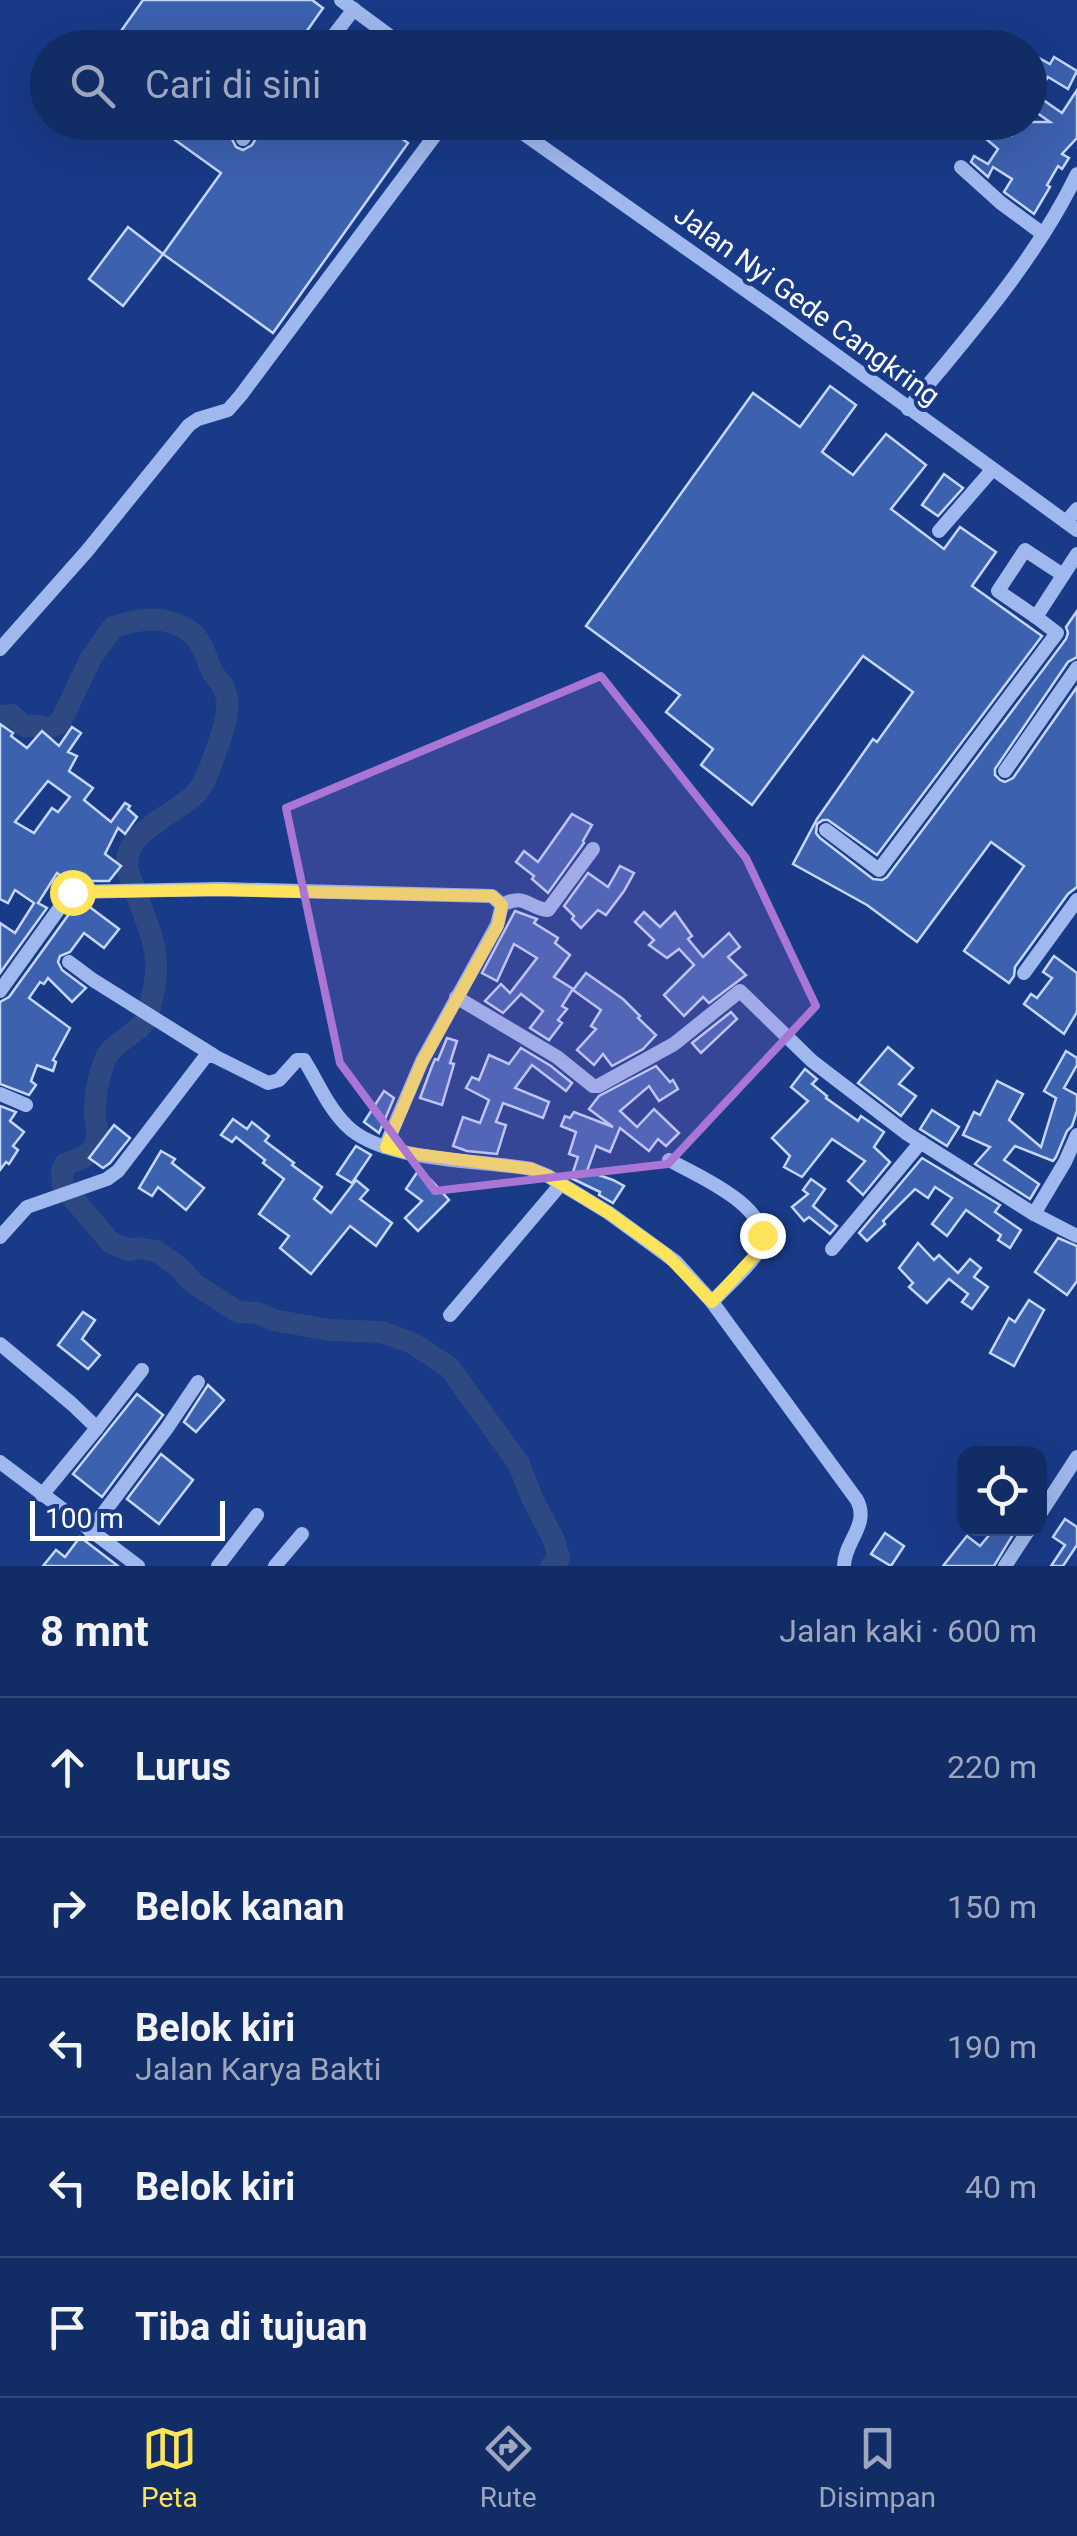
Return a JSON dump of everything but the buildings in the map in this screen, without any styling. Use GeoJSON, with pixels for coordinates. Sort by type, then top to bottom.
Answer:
{"type":"FeatureCollection","features":[{"type":"Feature","properties":{"kind":"street"},"geometry":{"type":"LineString","coordinates":[[341,0],[381,30]]}},
{"type":"Feature","properties":{"kind":"street"},"geometry":{"type":"LineString","coordinates":[[338,30],[354,10]]}},
{"type":"Feature","properties":{"kind":"street"},"geometry":{"type":"LineString","coordinates":[[0,649],[87,551],[188,424],[228,410],[241,395],[432,140]]}},
{"type":"Feature","properties":{"kind":"street","name":"Jalan Nyi Gede Cangkring"},"geometry":{"type":"LineString","coordinates":[[532,140],[1072,526]]}},
{"type":"Feature","properties":{"kind":"street"},"geometry":{"type":"LineString","coordinates":[[961,167],[1043,234]]}},
{"type":"Feature","properties":{"kind":"street"},"geometry":{"type":"LineString","coordinates":[[908,408],[977,326],[1043,234],[1077,174]]}},
{"type":"Feature","properties":{"kind":"street"},"geometry":{"type":"LineString","coordinates":[[939,532],[992,470]]}},
{"type":"Feature","properties":{"kind":"street"},"geometry":{"type":"LineString","coordinates":[[1072,526],[1077,509]]}},
{"type":"Feature","properties":{"kind":"street"},"geometry":{"type":"LineString","coordinates":[[826,830],[879,870],[1057,633],[998,590],[1025,550],[1063,575]]}},
{"type":"Feature","properties":{"kind":"street"},"geometry":{"type":"LineString","coordinates":[[1036,617],[1077,554]]}},
{"type":"Feature","properties":{"kind":"street"},"geometry":{"type":"LineString","coordinates":[[1005,771],[1077,668]]}},
{"type":"Feature","properties":{"kind":"street"},"geometry":{"type":"LineString","coordinates":[[386,1147],[422,1062],[498,925],[502,905],[521,899],[548,910],[593,849]]}},
{"type":"Feature","properties":{"kind":"street"},"geometry":{"type":"LineString","coordinates":[[0,991],[70,893],[220,890],[492,896],[502,905]]}},
{"type":"Feature","properties":{"kind":"street"},"geometry":{"type":"LineString","coordinates":[[1024,973],[1077,900]]}},
{"type":"Feature","properties":{"kind":"street"},"geometry":{"type":"LineString","coordinates":[[69,962],[214,1056],[268,1083],[279,1080],[297,1060],[307,1062],[320,1091],[348,1129],[366,1141],[408,1153],[532,1169],[609,1213],[666,1254],[712,1302],[862,1510],[844,1566]]}},
{"type":"Feature","properties":{"kind":"street"},"geometry":{"type":"LineString","coordinates":[[456,997],[558,1057],[592,1086],[598,1086],[674,1044],[740,991],[812,1061],[920,1142],[1034,1214],[1077,1236]]}},
{"type":"Feature","properties":{"kind":"street"},"geometry":{"type":"LineString","coordinates":[[0,1238],[27,1206],[118,1172],[201,1060],[214,1056]]}},
{"type":"Feature","properties":{"kind":"street"},"geometry":{"type":"LineString","coordinates":[[0,1094],[26,1104]]}},
{"type":"Feature","properties":{"kind":"street"},"geometry":{"type":"LineString","coordinates":[[1034,1214],[1077,1135]]}},
{"type":"Feature","properties":{"kind":"street"},"geometry":{"type":"LineString","coordinates":[[832,1249],[920,1142]]}},
{"type":"Feature","properties":{"kind":"street"},"geometry":{"type":"LineString","coordinates":[[669,1160],[726,1190],[746,1209],[762,1235],[759,1251],[712,1302]]}},
{"type":"Feature","properties":{"kind":"street"},"geometry":{"type":"LineString","coordinates":[[450,1314],[560,1184]]}},
{"type":"Feature","properties":{"kind":"street"},"geometry":{"type":"LineString","coordinates":[[0,1344],[97,1428]]}},
{"type":"Feature","properties":{"kind":"street"},"geometry":{"type":"LineString","coordinates":[[42,1495],[142,1370]]}},
{"type":"Feature","properties":{"kind":"street"},"geometry":{"type":"LineString","coordinates":[[90,1531],[198,1382]]}},
{"type":"Feature","properties":{"kind":"street"},"geometry":{"type":"LineString","coordinates":[[1047,1503],[1077,1458]]}},
{"type":"Feature","properties":{"kind":"street"},"geometry":{"type":"LineString","coordinates":[[0,1462],[130,1564]]}},
{"type":"Feature","properties":{"kind":"street"},"geometry":{"type":"LineString","coordinates":[[218,1566],[258,1515]]}},
{"type":"Feature","properties":{"kind":"street"},"geometry":{"type":"LineString","coordinates":[[276,1566],[302,1534]]}},
{"type":"Feature","properties":{"kind":"street"},"geometry":{"type":"LineString","coordinates":[[1005,1566],[1025,1536]]}},
{"type":"Feature","properties":{"kind":"highlighted area"},"geometry":{"type":"Polygon","coordinates":[[[601,676],[746,858],[816,1006],[668,1164],[435,1191],[340,1063],[286,808],[601,676]]]}},
{"type":"Feature","properties":{"kind":"waterway"},"geometry":{"type":"LineString","coordinates":[[0,716],[12,715],[24,726],[39,726],[42,731],[60,723],[91,658],[113,627],[163,620],[192,633],[199,642],[225,693],[224,727],[197,792],[153,824],[128,853],[128,871],[155,951],[153,994],[141,1026],[115,1046],[104,1062],[96,1095],[96,1143],[86,1155],[65,1164],[63,1186],[111,1243],[129,1250],[156,1251],[193,1283],[238,1312],[330,1330],[382,1332],[412,1343],[449,1367],[519,1464],[554,1540],[559,1558],[551,1566]]}},
{"type":"Feature","properties":{"kind":"route"},"geometry":{"type":"LineString","coordinates":[[72,892],[220,890],[492,896],[502,905],[498,925],[422,1062],[386,1147],[532,1169],[548,1176],[666,1254],[712,1302],[759,1251],[762,1235]]}}]}
